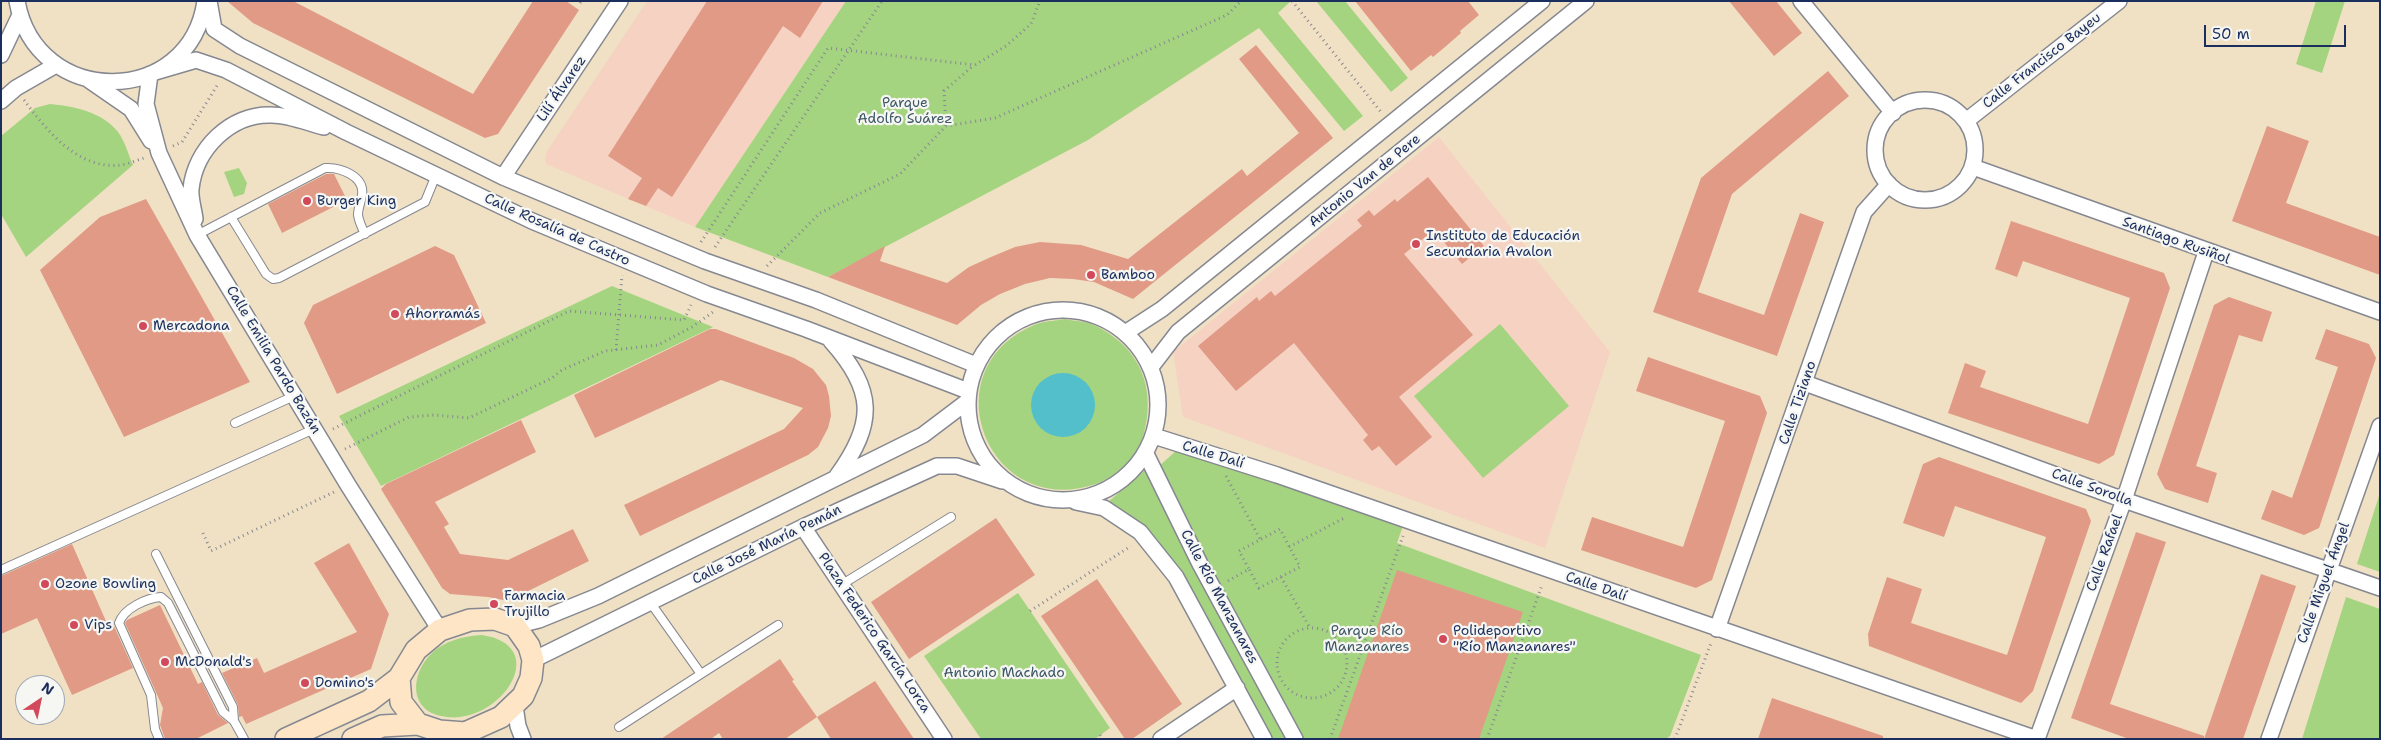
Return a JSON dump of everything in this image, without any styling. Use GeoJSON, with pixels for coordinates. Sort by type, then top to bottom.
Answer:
{"type":"FeatureCollection","features":[{"type":"Feature","properties":{"kind":"street"},"geometry":{"type":"LineString","coordinates":[[17,1],[20,16],[34,44],[56,65],[72,74],[89,80],[130,109],[159,153]]}},
{"type":"Feature","properties":{"kind":"street"},"geometry":{"type":"LineString","coordinates":[[153,73],[176,57],[193,37],[203,13],[205,1]]}},
{"type":"Feature","properties":{"kind":"street","name":"Calle Rosalía de Castro"},"geometry":{"type":"LineString","coordinates":[[209,1],[214,28],[240,46],[503,177],[699,258],[816,300],[976,365]]}},
{"type":"Feature","properties":{"kind":"street","name":"Lilí Álvarez"},"geometry":{"type":"LineString","coordinates":[[503,177],[620,1]]}},
{"type":"Feature","properties":{"kind":"street","name":"Antonio Van de Pere"},"geometry":{"type":"LineString","coordinates":[[1125,333],[1162,309],[1542,1]]}},
{"type":"Feature","properties":{"kind":"street","name":"Antonio Van de Pere"},"geometry":{"type":"LineString","coordinates":[[1151,367],[1178,332],[1586,1]]}},
{"type":"Feature","properties":{"kind":"street"},"geometry":{"type":"LineString","coordinates":[[1801,1],[1892,112]]}},
{"type":"Feature","properties":{"kind":"street","name":"Calle Francisco Bayeu"},"geometry":{"type":"LineString","coordinates":[[1966,121],[2119,1]]}},
{"type":"Feature","properties":{"kind":"street"},"geometry":{"type":"LineString","coordinates":[[1,55],[20,16]]}},
{"type":"Feature","properties":{"kind":"street","name":"Calle Rosalía de Castro"},"geometry":{"type":"LineString","coordinates":[[89,80],[120,82],[196,60],[226,70],[346,132],[532,221],[698,291],[829,338],[968,396]]}},
{"type":"Feature","properties":{"kind":"street"},"geometry":{"type":"LineString","coordinates":[[1,101],[16,88],[56,65]]}},
{"type":"Feature","properties":{"kind":"street","name":"Calle Emilia Pardo Bazán"},"geometry":{"type":"LineString","coordinates":[[153,73],[146,104],[159,153],[197,235],[330,456],[440,630]]}},
{"type":"Feature","properties":{"kind":"street"},"geometry":{"type":"LineString","coordinates":[[1921,100],[1938,102],[1954,109],[1966,121],[1973,136],[1976,151],[1973,167],[1965,182],[1953,192],[1938,199],[1922,200],[1906,196],[1889,184],[1882,175],[1876,160],[1875,144],[1880,127],[1892,112],[1905,104],[1921,100]]}},
{"type":"Feature","properties":{"kind":"street"},"geometry":{"type":"LineString","coordinates":[[197,235],[191,190],[194,174],[211,142],[228,127],[253,117],[272,115],[346,132]]}},
{"type":"Feature","properties":{"kind":"street","name":"Santiago Rusiñol"},"geometry":{"type":"LineString","coordinates":[[1973,167],[2206,252],[2380,312]]}},
{"type":"Feature","properties":{"kind":"street","name":"Calle Tiziano"},"geometry":{"type":"LineString","coordinates":[[1717,629],[1864,212],[1889,184]]}},
{"type":"Feature","properties":{"kind":"street","name":"Calle Rafael"},"geometry":{"type":"LineString","coordinates":[[2037,739],[2124,500],[2206,252]]}},
{"type":"Feature","properties":{"kind":"street"},"geometry":{"type":"LineString","coordinates":[[1045,311],[1084,311],[1103,318],[1125,333],[1142,350],[1151,367],[1158,394],[1158,418],[1154,436],[1146,454],[1130,473],[1112,488],[1091,497],[1070,500],[1044,499],[1024,493],[1007,482],[985,461],[974,441],[968,416],[968,396],[976,365],[991,342],[1008,326],[1027,316],[1045,311]]}},
{"type":"Feature","properties":{"kind":"street"},"geometry":{"type":"LineString","coordinates":[[829,338],[850,361],[860,381],[866,407],[862,432],[855,452],[836,478]]}},
{"type":"Feature","properties":{"kind":"street","name":"Calle Sorolla"},"geometry":{"type":"LineString","coordinates":[[1805,383],[2124,500],[2380,588]]}},
{"type":"Feature","properties":{"kind":"street"},"geometry":{"type":"LineString","coordinates":[[286,739],[370,701],[399,678],[416,650],[440,630],[470,620],[495,619],[515,626],[539,620],[598,596],[923,435],[968,396]]}},
{"type":"Feature","properties":{"kind":"street","name":"Calle Miguel Ángel"},"geometry":{"type":"LineString","coordinates":[[2269,739],[2380,426]]}},
{"type":"Feature","properties":{"kind":"street","name":"Calle Dalí"},"geometry":{"type":"LineString","coordinates":[[1154,436],[1365,506],[2037,739]]}},
{"type":"Feature","properties":{"kind":"street","name":"Calle Río Manzanares"},"geometry":{"type":"LineString","coordinates":[[1146,454],[1214,589],[1295,739]]}},
{"type":"Feature","properties":{"kind":"street","name":"Calle José María Pemán"},"geometry":{"type":"LineString","coordinates":[[533,660],[803,527],[937,466],[957,466],[1007,482]]}},
{"type":"Feature","properties":{"kind":"street","name":"Calle Río Manzanares"},"geometry":{"type":"LineString","coordinates":[[1070,500],[1104,508],[1140,532],[1176,577],[1264,739]]}},
{"type":"Feature","properties":{"kind":"street","name":"Plaza Federico García Lorca"},"geometry":{"type":"LineString","coordinates":[[803,527],[944,739]]}},
{"type":"Feature","properties":{"kind":"street"},"geometry":{"type":"LineString","coordinates":[[353,739],[382,726],[418,724],[439,731],[472,736],[501,718],[523,696],[531,678],[533,660],[529,646],[515,626]]}},
{"type":"Feature","properties":{"kind":"street"},"geometry":{"type":"LineString","coordinates":[[399,678],[402,702],[418,724]]}},
{"type":"Feature","properties":{"kind":"street"},"geometry":{"type":"LineString","coordinates":[[1161,739],[1237,688]]}},
{"type":"Feature","properties":{"kind":"street"},"geometry":{"type":"LineString","coordinates":[[515,706],[518,726],[523,739]]}},
{"type":"Feature","properties":{"kind":"lane"},"geometry":{"type":"LineString","coordinates":[[197,235],[325,168],[343,170],[360,184],[363,193],[358,213],[359,221],[365,234]]}},
{"type":"Feature","properties":{"kind":"lane"},"geometry":{"type":"LineString","coordinates":[[232,217],[266,274],[273,278],[279,278],[425,202],[436,175]]}},
{"type":"Feature","properties":{"kind":"lane"},"geometry":{"type":"LineString","coordinates":[[234,423],[294,396]]}},
{"type":"Feature","properties":{"kind":"lane"},"geometry":{"type":"LineString","coordinates":[[1,570],[316,432]]}},
{"type":"Feature","properties":{"kind":"lane"},"geometry":{"type":"LineString","coordinates":[[841,585],[951,518]]}},
{"type":"Feature","properties":{"kind":"lane"},"geometry":{"type":"LineString","coordinates":[[156,554],[233,707],[234,721]]}},
{"type":"Feature","properties":{"kind":"lane"},"geometry":{"type":"LineString","coordinates":[[160,739],[155,729],[151,695],[119,623],[121,616],[126,612],[153,598],[161,597],[168,604],[223,712],[234,721],[244,739]]}},
{"type":"Feature","properties":{"kind":"lane"},"geometry":{"type":"LineString","coordinates":[[650,602],[701,674]]}},
{"type":"Feature","properties":{"kind":"lane"},"geometry":{"type":"LineString","coordinates":[[619,727],[778,625]]}},
{"type":"Feature","properties":{"kind":"path"},"geometry":{"type":"LineString","coordinates":[[699,258],[882,1]]}},
{"type":"Feature","properties":{"kind":"path"},"geometry":{"type":"LineString","coordinates":[[946,126],[944,91],[975,65],[1006,46],[1031,24],[1040,1]]}},
{"type":"Feature","properties":{"kind":"path"},"geometry":{"type":"LineString","coordinates":[[753,278],[788,247],[820,212],[900,174],[946,126],[994,118],[1227,16],[1241,1]]}},
{"type":"Feature","properties":{"kind":"path"},"geometry":{"type":"LineString","coordinates":[[1292,1],[1391,124]]}},
{"type":"Feature","properties":{"kind":"path"},"geometry":{"type":"LineString","coordinates":[[699,258],[828,48],[975,65]]}},
{"type":"Feature","properties":{"kind":"path"},"geometry":{"type":"LineString","coordinates":[[16,88],[40,121],[65,147],[96,163],[122,165],[159,153],[182,142],[226,70]]}},
{"type":"Feature","properties":{"kind":"path"},"geometry":{"type":"LineString","coordinates":[[616,350],[624,260]]}},
{"type":"Feature","properties":{"kind":"path"},"geometry":{"type":"LineString","coordinates":[[316,432],[569,311],[684,320],[698,291]]}},
{"type":"Feature","properties":{"kind":"path"},"geometry":{"type":"LineString","coordinates":[[330,456],[408,417],[434,415],[469,418],[552,378],[562,370],[605,351],[658,345],[692,327],[727,302]]}},
{"type":"Feature","properties":{"kind":"path"},"geometry":{"type":"LineString","coordinates":[[1213,454],[1260,539]]}},
{"type":"Feature","properties":{"kind":"path"},"geometry":{"type":"LineString","coordinates":[[203,533],[211,552],[348,485]]}},
{"type":"Feature","properties":{"kind":"path"},"geometry":{"type":"LineString","coordinates":[[1289,547],[1365,506]]}},
{"type":"Feature","properties":{"kind":"path"},"geometry":{"type":"LineString","coordinates":[[1330,739],[1408,521]]}},
{"type":"Feature","properties":{"kind":"path"},"geometry":{"type":"LineString","coordinates":[[1280,529],[1289,547],[1300,567],[1259,588],[1239,551],[1280,529]]}},
{"type":"Feature","properties":{"kind":"path"},"geometry":{"type":"LineString","coordinates":[[1030,610],[1144,538]]}},
{"type":"Feature","properties":{"kind":"path"},"geometry":{"type":"LineString","coordinates":[[1214,589],[1250,569]]}},
{"type":"Feature","properties":{"kind":"path"},"geometry":{"type":"LineString","coordinates":[[1487,739],[1547,570]]}},
{"type":"Feature","properties":{"kind":"path"},"geometry":{"type":"LineString","coordinates":[[1281,576],[1310,628]]}},
{"type":"Feature","properties":{"kind":"path"},"geometry":{"type":"LineString","coordinates":[[1310,628],[1325,630],[1334,636],[1342,644],[1346,654],[1347,666],[1345,674],[1337,687],[1328,694],[1316,698],[1299,694],[1284,684],[1279,673],[1277,661],[1279,651],[1293,634],[1310,628]]}},
{"type":"Feature","properties":{"kind":"path"},"geometry":{"type":"LineString","coordinates":[[1675,739],[1717,629]]}},
{"type":"Feature","properties":{"kind":"path"},"geometry":{"type":"LineString","coordinates":[[1345,674],[1352,677]]}},
{"type":"Feature","properties":{"kind":"shaded area"},"geometry":{"type":"Polygon","coordinates":[[[647,1],[846,1],[695,227],[546,164],[545,160],[547,151],[647,1]]]}},
{"type":"Feature","properties":{"kind":"shaded area","name":"Instituto de Educación Secundaria Avalon"},"geometry":{"type":"Polygon","coordinates":[[[1439,137],[1610,352],[1545,548],[1183,417],[1173,352],[1439,137]]]}},
{"type":"Feature","properties":{"kind":"green space","name":"Parque Adolfo Suárez"},"geometry":{"type":"Polygon","coordinates":[[[846,1],[1291,1],[1278,13],[1363,116],[1344,131],[1259,28],[1088,140],[828,277],[695,227],[846,1]]]}},
{"type":"Feature","properties":{"kind":"green space"},"geometry":{"type":"Polygon","coordinates":[[[1316,1],[1345,1],[1408,78],[1391,92],[1316,1]]]}},
{"type":"Feature","properties":{"kind":"green space"},"geometry":{"type":"Polygon","coordinates":[[[2316,1],[2345,1],[2322,73],[2296,64],[2316,1]]]}},
{"type":"Feature","properties":{"kind":"green space"},"geometry":{"type":"Polygon","coordinates":[[[50,104],[78,108],[104,119],[112,125],[125,143],[133,165],[26,257],[1,214],[1,136],[35,108],[50,104]]]}},
{"type":"Feature","properties":{"kind":"green space"},"geometry":{"type":"Polygon","coordinates":[[[239,168],[247,183],[244,194],[234,197],[224,172],[239,168]]]}},
{"type":"Feature","properties":{"kind":"green space"},"geometry":{"type":"Polygon","coordinates":[[[612,286],[713,327],[381,486],[339,416],[612,286]]]}},
{"type":"Feature","properties":{"kind":"green space"},"geometry":{"type":"Polygon","coordinates":[[[1064,319],[1094,325],[1110,334],[1123,345],[1134,357],[1141,371],[1146,386],[1148,402],[1147,419],[1140,445],[1131,459],[1118,472],[1096,484],[1058,490],[1026,481],[1001,462],[985,435],[979,404],[984,374],[1002,346],[1034,325],[1064,319]]]}},
{"type":"Feature","properties":{"kind":"green space"},"geometry":{"type":"Polygon","coordinates":[[[1500,324],[1569,406],[1483,478],[1414,396],[1500,324]]]}},
{"type":"Feature","properties":{"kind":"green space","name":"Parque Río Manzanares"},"geometry":{"type":"Polygon","coordinates":[[[1177,450],[1404,523],[1397,543],[1701,655],[1670,736],[1666,739],[1301,739],[1158,467],[1177,450]]]}},
{"type":"Feature","properties":{"kind":"green space"},"geometry":{"type":"Polygon","coordinates":[[[1146,469],[1291,739],[1268,739],[1158,540],[1107,503],[1146,469]]]}},
{"type":"Feature","properties":{"kind":"green space"},"geometry":{"type":"Polygon","coordinates":[[[2380,493],[2380,572],[2357,564],[2380,493]]]}},
{"type":"Feature","properties":{"kind":"green space","name":"Antonio Machado"},"geometry":{"type":"Polygon","coordinates":[[[1018,593],[1110,728],[1095,739],[981,739],[924,656],[1018,593]]]}},
{"type":"Feature","properties":{"kind":"green space"},"geometry":{"type":"Polygon","coordinates":[[[2346,597],[2380,609],[2380,739],[2302,739],[2346,597]]]}},
{"type":"Feature","properties":{"kind":"green space"},"geometry":{"type":"Polygon","coordinates":[[[482,635],[504,642],[514,654],[516,669],[510,684],[498,699],[482,710],[462,717],[441,716],[429,711],[421,704],[417,695],[416,685],[418,675],[429,655],[448,642],[459,638],[482,635]]]}},
{"type":"Feature","properties":{"kind":"water"},"geometry":{"type":"Polygon","coordinates":[[[1057,373],[1069,373],[1086,382],[1093,393],[1095,405],[1093,417],[1086,428],[1069,437],[1057,437],[1045,432],[1036,423],[1031,411],[1031,399],[1036,387],[1045,378],[1057,373]]]}},
{"type":"Feature","properties":{"kind":"building"},"geometry":{"type":"Polygon","coordinates":[[[227,1],[293,1],[473,94],[533,1],[566,1],[579,10],[498,134],[485,138],[253,23],[227,1]]]}},
{"type":"Feature","properties":{"kind":"building"},"geometry":{"type":"Polygon","coordinates":[[[707,1],[823,1],[800,38],[783,26],[672,197],[658,188],[646,206],[628,199],[642,178],[608,156],[707,1]]]}},
{"type":"Feature","properties":{"kind":"building"},"geometry":{"type":"Polygon","coordinates":[[[1355,1],[1468,1],[1479,15],[1433,57],[1431,55],[1411,71],[1355,1]]]}},
{"type":"Feature","properties":{"kind":"building"},"geometry":{"type":"Polygon","coordinates":[[[1729,1],[1776,1],[1802,33],[1774,56],[1729,1]]]}},
{"type":"Feature","properties":{"kind":"building"},"geometry":{"type":"Polygon","coordinates":[[[1256,45],[1333,138],[1133,299],[1094,282],[1050,278],[1025,284],[1000,294],[981,305],[957,325],[828,277],[885,246],[880,261],[947,283],[969,267],[991,257],[1015,247],[1040,242],[1081,245],[1128,259],[1242,169],[1247,176],[1299,133],[1239,59],[1256,45]]]}},
{"type":"Feature","properties":{"kind":"building"},"geometry":{"type":"Polygon","coordinates":[[[1828,71],[1849,96],[1732,194],[1698,292],[1764,315],[1800,213],[1824,222],[1777,356],[1653,312],[1701,178],[1828,71]]]}},
{"type":"Feature","properties":{"kind":"building"},"geometry":{"type":"Polygon","coordinates":[[[2267,126],[2309,141],[2286,203],[2380,237],[2380,275],[2232,221],[2267,126]]]}},
{"type":"Feature","properties":{"kind":"building","name":"Burger King"},"geometry":{"type":"Polygon","coordinates":[[[326,174],[334,174],[347,200],[282,233],[268,204],[326,174]]]}},
{"type":"Feature","properties":{"kind":"building"},"geometry":{"type":"Polygon","coordinates":[[[1428,177],[1484,246],[1462,264],[1434,230],[1404,254],[1473,335],[1399,397],[1432,437],[1396,466],[1379,446],[1372,451],[1363,440],[1368,435],[1294,343],[1236,391],[1198,346],[1257,297],[1259,301],[1271,291],[1275,296],[1362,226],[1357,220],[1369,210],[1374,216],[1395,199],[1397,202],[1428,177]]]}},
{"type":"Feature","properties":{"kind":"building","name":"Mercadona"},"geometry":{"type":"Polygon","coordinates":[[[146,199],[250,382],[124,437],[40,270],[100,217],[146,199]]]}},
{"type":"Feature","properties":{"kind":"building"},"geometry":{"type":"Polygon","coordinates":[[[2011,221],[2164,273],[2170,288],[2114,455],[2099,464],[1948,413],[1965,363],[1986,371],[1980,387],[2088,424],[2130,298],[2023,261],[2017,277],[1995,269],[2011,221]]]}},
{"type":"Feature","properties":{"kind":"building","name":"Ahorramás"},"geometry":{"type":"Polygon","coordinates":[[[435,246],[454,255],[486,323],[337,394],[304,323],[313,305],[435,246]]]}},
{"type":"Feature","properties":{"kind":"building"},"geometry":{"type":"Polygon","coordinates":[[[2229,297],[2272,312],[2262,342],[2239,335],[2196,466],[2217,473],[2208,503],[2165,489],[2157,474],[2214,305],[2229,297]]]}},
{"type":"Feature","properties":{"kind":"building"},"geometry":{"type":"Polygon","coordinates":[[[710,329],[716,329],[794,358],[813,369],[826,385],[829,396],[831,416],[828,428],[818,447],[808,455],[640,536],[624,505],[784,429],[803,408],[721,380],[595,438],[574,395],[710,329]]]}},
{"type":"Feature","properties":{"kind":"building"},"geometry":{"type":"Polygon","coordinates":[[[2326,329],[2369,344],[2376,358],[2319,528],[2304,535],[2261,519],[2272,490],[2292,498],[2338,367],[2315,359],[2326,329]]]}},
{"type":"Feature","properties":{"kind":"building"},"geometry":{"type":"Polygon","coordinates":[[[1648,357],[1760,396],[1767,413],[1712,580],[1696,588],[1581,550],[1592,517],[1683,547],[1725,421],[1636,391],[1648,357]]]}},
{"type":"Feature","properties":{"kind":"building"},"geometry":{"type":"Polygon","coordinates":[[[521,420],[536,452],[435,502],[449,524],[444,527],[460,554],[508,560],[573,529],[589,561],[508,601],[488,597],[450,594],[442,588],[381,489],[386,484],[521,420]]]}},
{"type":"Feature","properties":{"kind":"building"},"geometry":{"type":"Polygon","coordinates":[[[1939,457],[2086,509],[2091,521],[2033,691],[2021,703],[1869,646],[1868,634],[1887,577],[1922,589],[1911,623],[2007,655],[2046,537],[1955,506],[1944,537],[1903,523],[1923,464],[1939,457]]]}},
{"type":"Feature","properties":{"kind":"building"},"geometry":{"type":"Polygon","coordinates":[[[996,518],[1035,575],[909,659],[871,602],[996,518]]]}},
{"type":"Feature","properties":{"kind":"building"},"geometry":{"type":"Polygon","coordinates":[[[2136,532],[2166,542],[2110,704],[2204,736],[2204,739],[2129,739],[2071,718],[2136,532]]]}},
{"type":"Feature","properties":{"kind":"building"},"geometry":{"type":"Polygon","coordinates":[[[349,543],[389,614],[371,669],[246,724],[242,716],[239,717],[238,705],[222,673],[257,658],[264,673],[357,632],[314,563],[349,543]]]}},
{"type":"Feature","properties":{"kind":"building"},"geometry":{"type":"Polygon","coordinates":[[[72,544],[109,628],[114,626],[133,668],[72,695],[65,680],[65,675],[63,675],[37,618],[1,634],[1,576],[72,544]]]}},
{"type":"Feature","properties":{"kind":"building","name":"Polideportivo \"Río Manzanares\""},"geometry":{"type":"Polygon","coordinates":[[[1397,570],[1523,612],[1479,739],[1338,739],[1397,570]]]}},
{"type":"Feature","properties":{"kind":"building"},"geometry":{"type":"Polygon","coordinates":[[[2261,574],[2296,586],[2243,739],[2204,739],[2261,574]]]}},
{"type":"Feature","properties":{"kind":"building"},"geometry":{"type":"Polygon","coordinates":[[[1097,579],[1182,704],[1132,739],[1125,739],[1041,616],[1097,579]]]}},
{"type":"Feature","properties":{"kind":"building","name":"McDonald's"},"geometry":{"type":"Polygon","coordinates":[[[160,605],[198,684],[202,682],[218,715],[228,723],[196,739],[165,739],[160,725],[163,708],[125,623],[127,620],[160,605]]]}},
{"type":"Feature","properties":{"kind":"building"},"geometry":{"type":"Polygon","coordinates":[[[780,659],[794,680],[792,681],[817,717],[785,739],[723,739],[719,733],[711,739],[661,739],[780,659]]]}},
{"type":"Feature","properties":{"kind":"building"},"geometry":{"type":"Polygon","coordinates":[[[875,681],[914,739],[831,739],[817,717],[875,681]]]}},
{"type":"Feature","properties":{"kind":"building"},"geometry":{"type":"Polygon","coordinates":[[[1772,698],[1883,736],[1883,739],[1758,739],[1772,698]]]}},
{"type":"Feature","properties":{"kind":"place","name":"Burger King"},"geometry":{"type":"Point","coordinates":[307,201]}},
{"type":"Feature","properties":{"kind":"place","name":"Instituto de Educación Secundaria Avalon"},"geometry":{"type":"Point","coordinates":[1416,244]}},
{"type":"Feature","properties":{"kind":"place","name":"Bamboo"},"geometry":{"type":"Point","coordinates":[1091,275]}},
{"type":"Feature","properties":{"kind":"place","name":"Ahorramás"},"geometry":{"type":"Point","coordinates":[395,314]}},
{"type":"Feature","properties":{"kind":"place","name":"Mercadona"},"geometry":{"type":"Point","coordinates":[143,326]}},
{"type":"Feature","properties":{"kind":"place","name":"Ozone Bowling"},"geometry":{"type":"Point","coordinates":[45,584]}},
{"type":"Feature","properties":{"kind":"place","name":"Farmacia Trujillo"},"geometry":{"type":"Point","coordinates":[494,604]}},
{"type":"Feature","properties":{"kind":"place","name":"Vips"},"geometry":{"type":"Point","coordinates":[74,625]}},
{"type":"Feature","properties":{"kind":"place","name":"Polideportivo \"Río Manzanares\""},"geometry":{"type":"Point","coordinates":[1443,639]}},
{"type":"Feature","properties":{"kind":"place","name":"McDonald's"},"geometry":{"type":"Point","coordinates":[165,662]}},
{"type":"Feature","properties":{"kind":"place","name":"Domino's"},"geometry":{"type":"Point","coordinates":[305,683]}}]}
